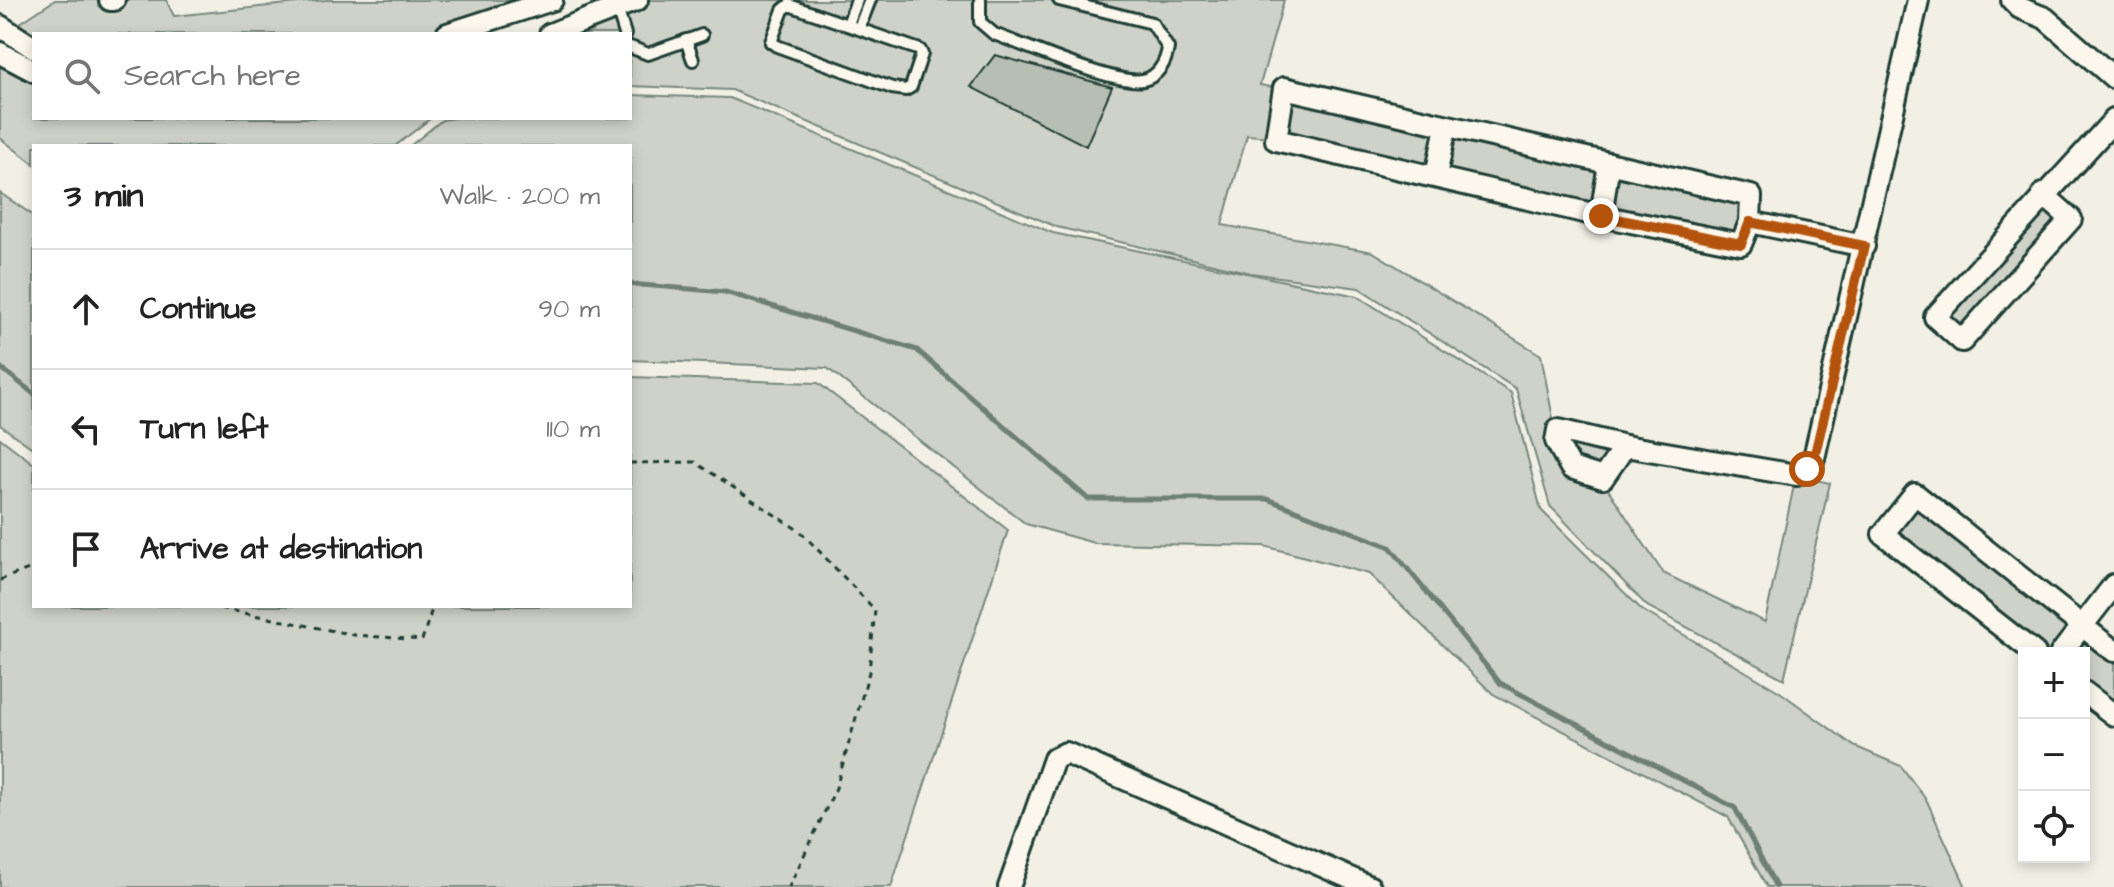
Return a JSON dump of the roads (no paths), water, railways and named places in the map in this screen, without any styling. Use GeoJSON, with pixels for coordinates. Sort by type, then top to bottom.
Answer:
{"type":"FeatureCollection","features":[{"type":"Feature","properties":{"kind":"street"},"geometry":{"type":"LineString","coordinates":[[453,32],[552,0]]}},
{"type":"Feature","properties":{"kind":"street"},"geometry":{"type":"LineString","coordinates":[[555,32],[637,0]]}},
{"type":"Feature","properties":{"kind":"street"},"geometry":{"type":"LineString","coordinates":[[1625,446],[1796,475],[1807,469],[1814,458],[1918,0]]}},
{"type":"Feature","properties":{"kind":"street"},"geometry":{"type":"LineString","coordinates":[[2012,0],[2020,8],[2041,9],[2114,78]]}},
{"type":"Feature","properties":{"kind":"street"},"geometry":{"type":"LineString","coordinates":[[0,26],[32,47]]}},
{"type":"Feature","properties":{"kind":"street"},"geometry":{"type":"LineString","coordinates":[[0,53],[32,70]]}},
{"type":"Feature","properties":{"kind":"street"},"geometry":{"type":"LineString","coordinates":[[1284,88],[1609,163],[1751,196],[1750,222],[1741,244],[1601,216],[1276,140],[1284,88]]}},
{"type":"Feature","properties":{"kind":"street"},"geometry":{"type":"LineString","coordinates":[[2043,194],[2071,219],[1962,341],[1935,317],[2043,194],[2114,120]]}},
{"type":"Feature","properties":{"kind":"street"},"geometry":{"type":"LineString","coordinates":[[1436,176],[1446,126]]}},
{"type":"Feature","properties":{"kind":"street"},"geometry":{"type":"LineString","coordinates":[[1601,216],[1609,163]]}},
{"type":"Feature","properties":{"kind":"street"},"geometry":{"type":"LineString","coordinates":[[1750,222],[1864,246]]}},
{"type":"Feature","properties":{"kind":"street"},"geometry":{"type":"LineString","coordinates":[[2027,647],[1883,534],[1915,494],[2114,651]]}},
{"type":"Feature","properties":{"kind":"street"},"geometry":{"type":"LineString","coordinates":[[2066,647],[2114,585]]}},
{"type":"Feature","properties":{"kind":"street"},"geometry":{"type":"LineString","coordinates":[[2090,697],[2114,715]]}},
{"type":"Feature","properties":{"kind":"street"},"geometry":{"type":"LineString","coordinates":[[1009,887],[1054,759],[1066,753],[1370,887]]}},
{"type":"Feature","properties":{"kind":"lane"},"geometry":{"type":"LineString","coordinates":[[848,24],[857,0]]}},
{"type":"Feature","properties":{"kind":"lane"},"geometry":{"type":"LineString","coordinates":[[859,28],[870,0]]}},
{"type":"Feature","properties":{"kind":"lane"},"geometry":{"type":"LineString","coordinates":[[980,0],[980,22],[994,34],[1119,78],[1143,79],[1153,76],[1160,68],[1168,48],[1152,23],[1059,0]]}},
{"type":"Feature","properties":{"kind":"lane"},"geometry":{"type":"LineString","coordinates":[[789,5],[848,24],[920,50],[922,54],[911,87],[906,90],[892,88],[771,42],[783,10],[789,5]]}},
{"type":"Feature","properties":{"kind":"lane"},"geometry":{"type":"LineString","coordinates":[[617,8],[624,32]]}},
{"type":"Feature","properties":{"kind":"lane"},"geometry":{"type":"LineString","coordinates":[[632,48],[648,54],[702,35]]}},
{"type":"Feature","properties":{"kind":"lane"},"geometry":{"type":"LineString","coordinates":[[686,40],[693,60]]}},
{"type":"Feature","properties":{"kind":"waterway"},"geometry":{"type":"LineString","coordinates":[[632,284],[725,292],[917,350],[1088,499],[1267,499],[1390,547],[1500,683],[1735,808],[1776,887]]}},
{"type":"Feature","properties":{"kind":"waterway"},"geometry":{"type":"LineString","coordinates":[[0,367],[32,392]]}}]}
